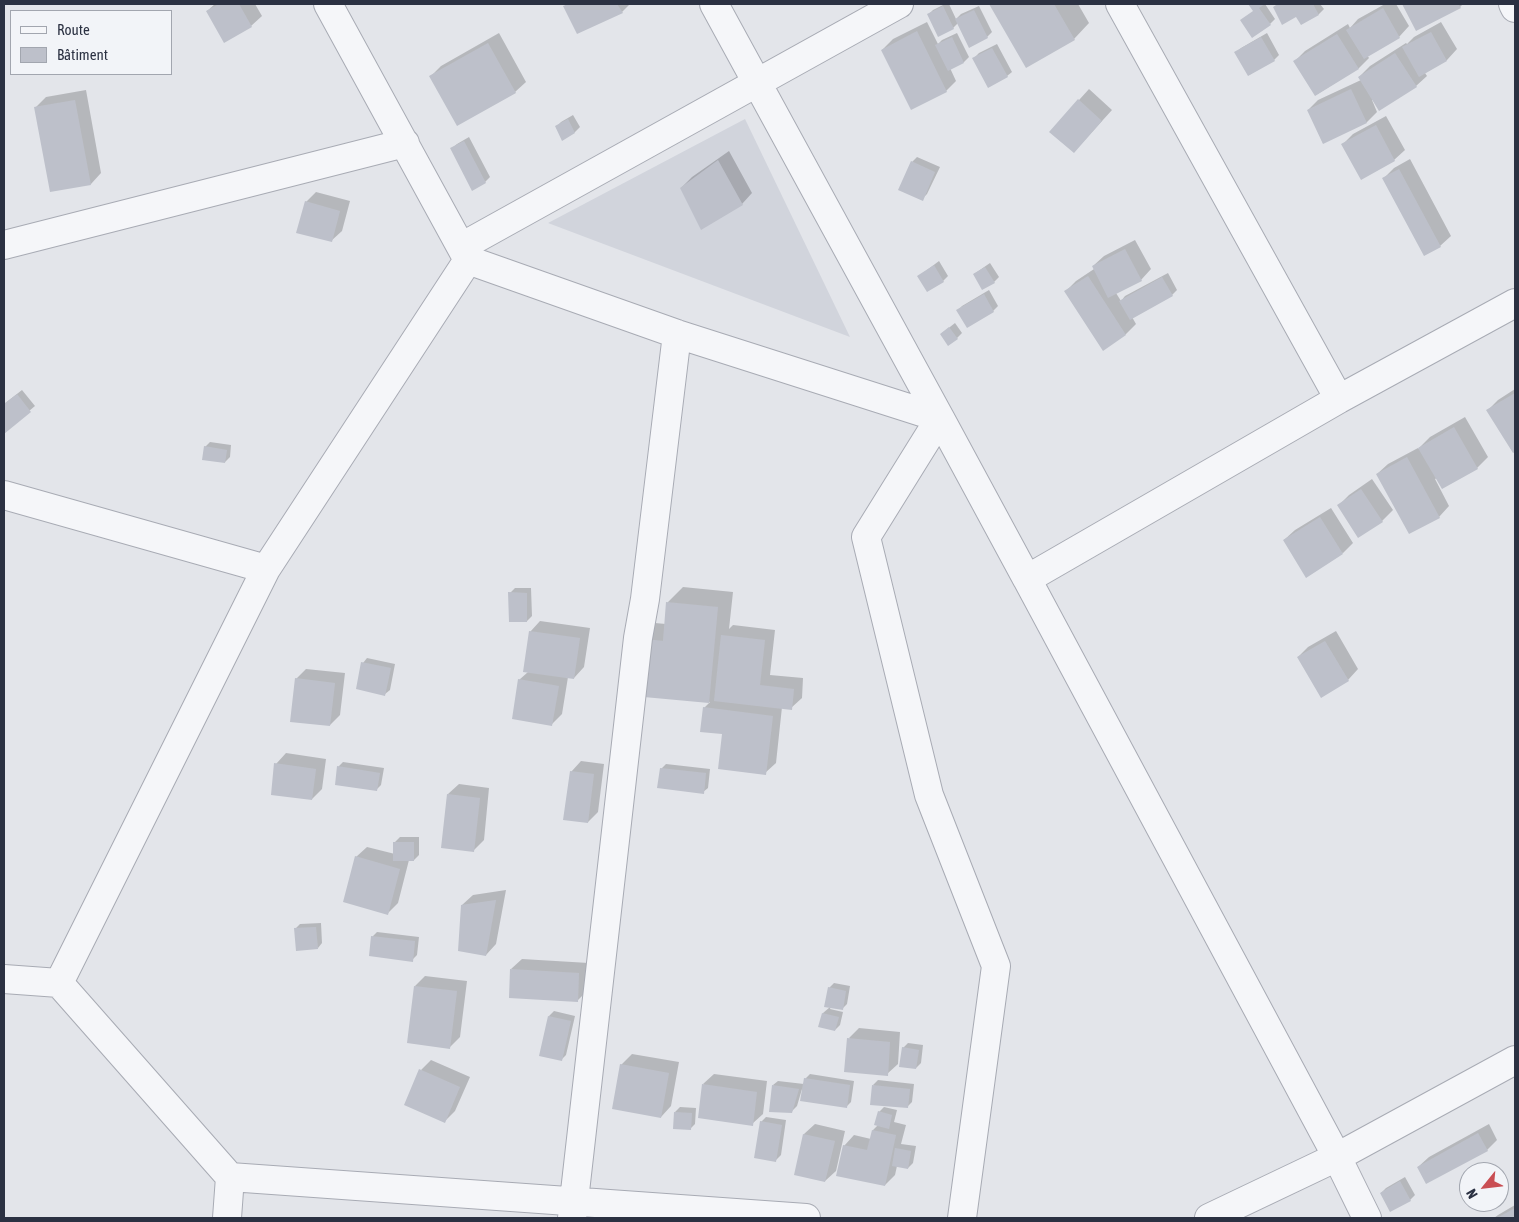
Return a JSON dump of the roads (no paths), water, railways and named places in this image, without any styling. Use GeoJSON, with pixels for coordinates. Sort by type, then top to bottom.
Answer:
{"type":"FeatureCollection","features":[{"type":"Feature","properties":{"kind":"street"},"geometry":{"type":"LineString","coordinates":[[328,4],[464,253],[677,334],[940,418]]}},
{"type":"Feature","properties":{"kind":"street"},"geometry":{"type":"LineString","coordinates":[[714,4],[1027,579],[1337,1157],[1367,1218]]}},
{"type":"Feature","properties":{"kind":"street"},"geometry":{"type":"LineString","coordinates":[[59,983],[266,568],[464,253],[758,82],[899,4]]}},
{"type":"Feature","properties":{"kind":"street"},"geometry":{"type":"LineString","coordinates":[[1120,4],[1339,399]]}},
{"type":"Feature","properties":{"kind":"street"},"geometry":{"type":"LineString","coordinates":[[1513,4],[1515,8]]}},
{"type":"Feature","properties":{"kind":"street"},"geometry":{"type":"LineString","coordinates":[[4,245],[404,143]]}},
{"type":"Feature","properties":{"kind":"street"},"geometry":{"type":"LineString","coordinates":[[1027,579],[1339,399],[1515,303]]}},
{"type":"Feature","properties":{"kind":"street"},"geometry":{"type":"LineString","coordinates":[[573,1210],[638,638],[646,599],[677,334]]}},
{"type":"Feature","properties":{"kind":"street"},"geometry":{"type":"LineString","coordinates":[[940,418],[866,537],[930,795],[996,966],[962,1218]]}},
{"type":"Feature","properties":{"kind":"street"},"geometry":{"type":"LineString","coordinates":[[4,495],[266,568]]}},
{"type":"Feature","properties":{"kind":"street"},"geometry":{"type":"LineString","coordinates":[[4,979],[59,983],[230,1177],[573,1210],[806,1218]]}},
{"type":"Feature","properties":{"kind":"street"},"geometry":{"type":"LineString","coordinates":[[1209,1218],[1337,1157],[1515,1060]]}},
{"type":"Feature","properties":{"kind":"street"},"geometry":{"type":"LineString","coordinates":[[226,1218],[230,1177]]}}]}
